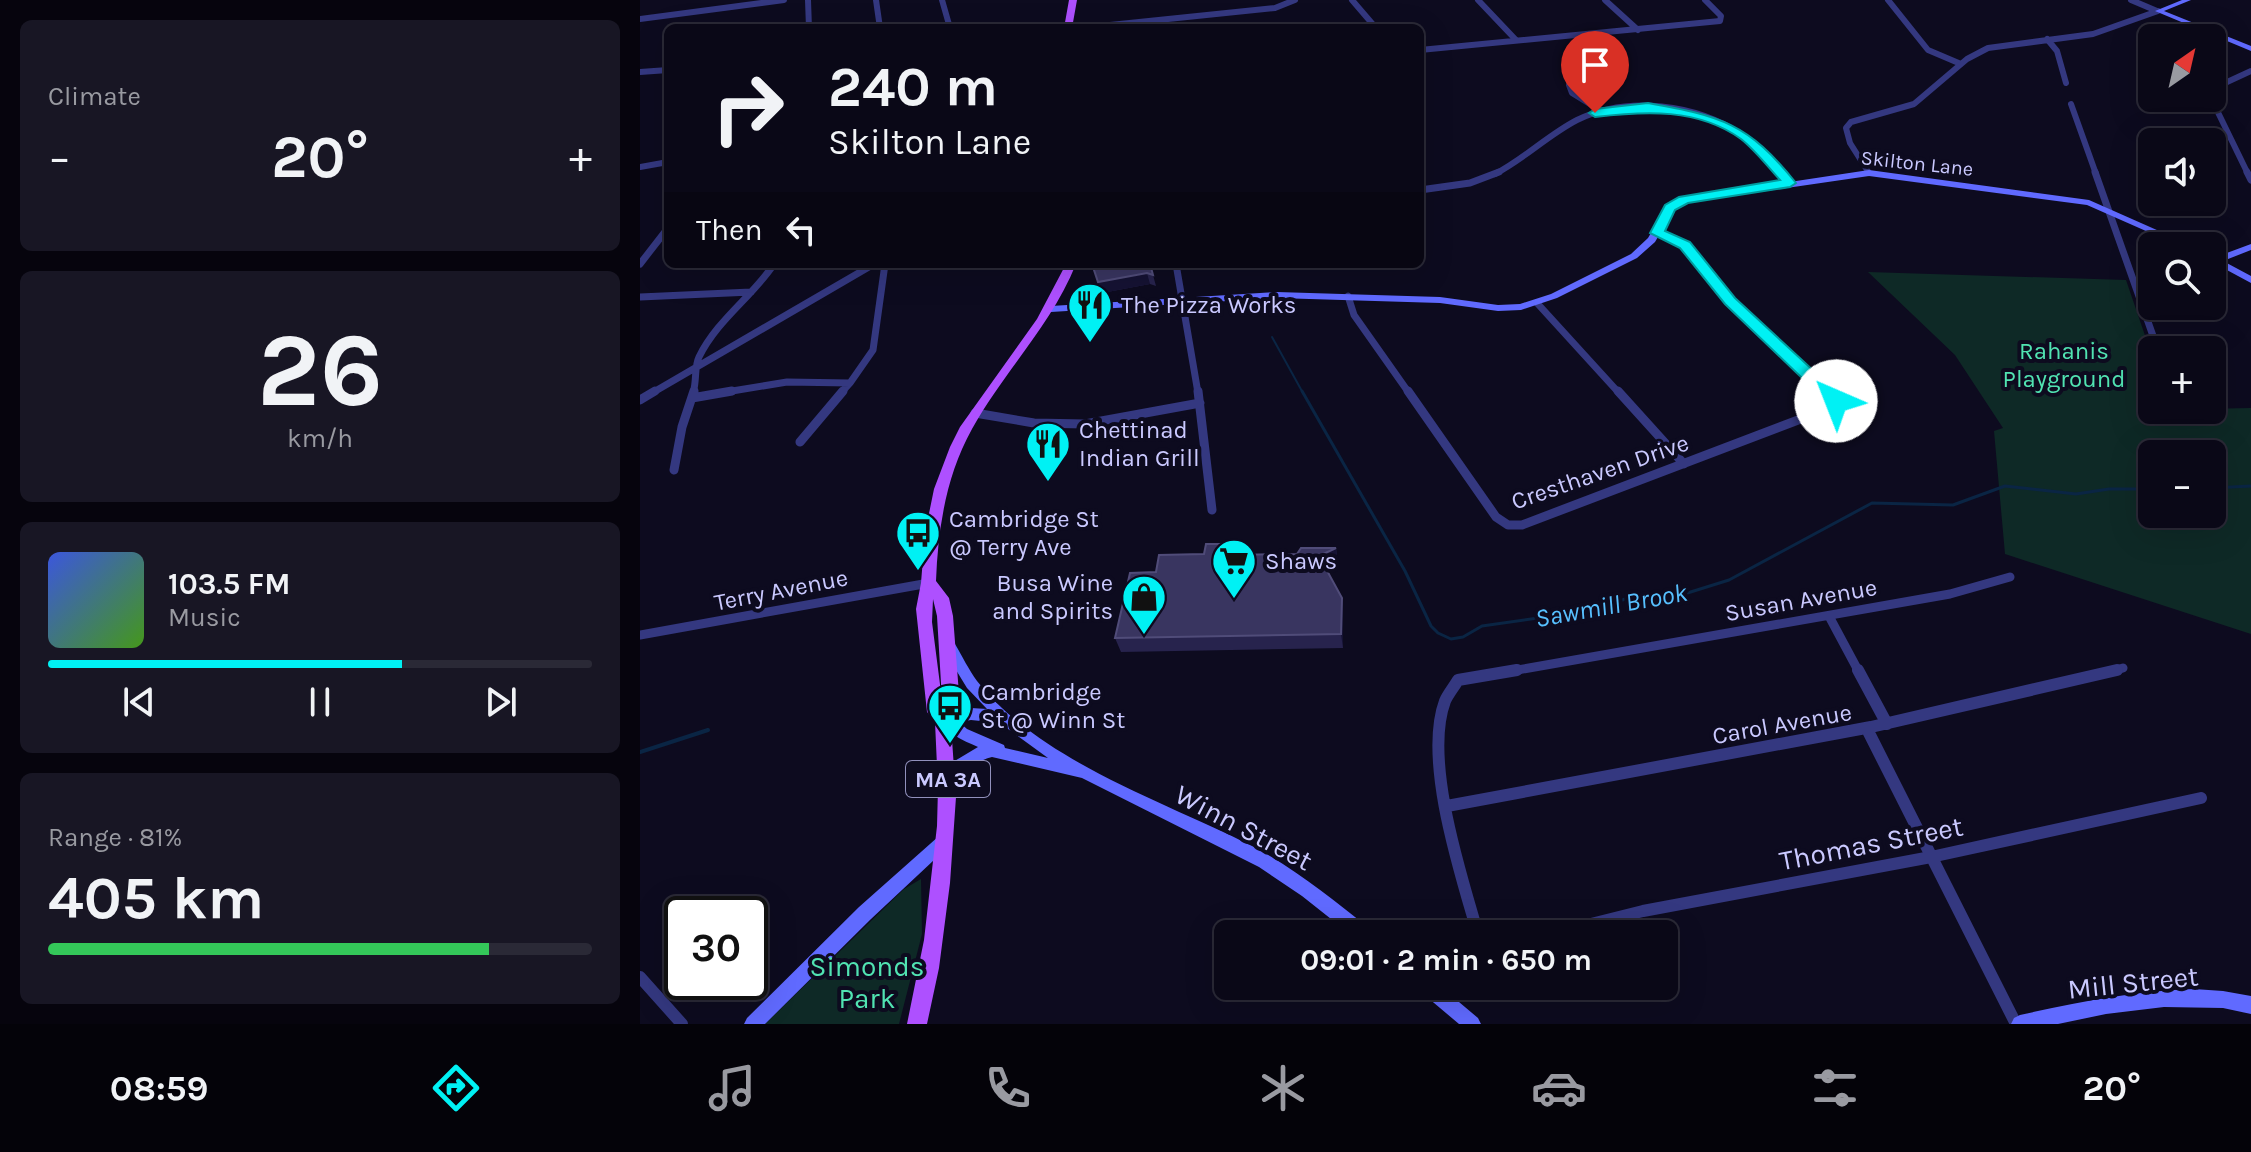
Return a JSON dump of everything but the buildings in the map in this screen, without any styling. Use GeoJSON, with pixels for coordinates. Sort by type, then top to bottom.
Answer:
{"type":"FeatureCollection","features":[{"type":"Feature","properties":{"kind":"main road"},"geometry":{"type":"LineString","coordinates":[[1069,24],[1073,0]]}},
{"type":"Feature","properties":{"kind":"main road","name":"MA 3A"},"geometry":{"type":"LineString","coordinates":[[943,718],[935,712],[924,607],[939,488],[956,444],[1051,309],[1069,268]]}},
{"type":"Feature","properties":{"kind":"main road","name":"MA 3A"},"geometry":{"type":"LineString","coordinates":[[917,1024],[937,925],[948,773],[943,718],[951,694],[941,598],[929,583]]}},
{"type":"Feature","properties":{"kind":"street"},"geometry":{"type":"LineString","coordinates":[[640,19],[784,0]]}},
{"type":"Feature","properties":{"kind":"street"},"geometry":{"type":"LineString","coordinates":[[808,0],[809,24]]}},
{"type":"Feature","properties":{"kind":"street"},"geometry":{"type":"LineString","coordinates":[[876,0],[879,24]]}},
{"type":"Feature","properties":{"kind":"street"},"geometry":{"type":"LineString","coordinates":[[942,0],[949,24]]}},
{"type":"Feature","properties":{"kind":"street"},"geometry":{"type":"LineString","coordinates":[[1119,24],[1278,7],[1295,0]]}},
{"type":"Feature","properties":{"kind":"street"},"geometry":{"type":"LineString","coordinates":[[1352,0],[1373,24]]}},
{"type":"Feature","properties":{"kind":"street"},"geometry":{"type":"LineString","coordinates":[[1478,0],[1516,40]]}},
{"type":"Feature","properties":{"kind":"street"},"geometry":{"type":"LineString","coordinates":[[1605,0],[1638,30]]}},
{"type":"Feature","properties":{"kind":"street"},"geometry":{"type":"LineString","coordinates":[[1424,50],[1720,21],[1721,16],[1705,0]]}},
{"type":"Feature","properties":{"kind":"street"},"geometry":{"type":"LineString","coordinates":[[1888,0],[1930,52],[1961,64]]}},
{"type":"Feature","properties":{"kind":"street"},"geometry":{"type":"LineString","coordinates":[[2131,0],[2251,49]]}},
{"type":"Feature","properties":{"kind":"street"},"geometry":{"type":"LineString","coordinates":[[1869,173],[1850,143],[1846,133],[1848,125],[1860,118],[1914,104],[1977,53],[1997,45],[2093,34],[2188,0]]}},
{"type":"Feature","properties":{"kind":"street"},"geometry":{"type":"LineString","coordinates":[[2047,39],[2057,51],[2066,83]]}},
{"type":"Feature","properties":{"kind":"street"},"geometry":{"type":"LineString","coordinates":[[640,72],[664,70]]}},
{"type":"Feature","properties":{"kind":"street"},"geometry":{"type":"LineString","coordinates":[[2226,83],[2251,71]]}},
{"type":"Feature","properties":{"kind":"street"},"geometry":{"type":"LineString","coordinates":[[1569,85],[1572,93],[1601,111]]}},
{"type":"Feature","properties":{"kind":"street"},"geometry":{"type":"LineString","coordinates":[[2071,104],[2153,336]]}},
{"type":"Feature","properties":{"kind":"street"},"geometry":{"type":"LineString","coordinates":[[1424,189],[1487,178],[1574,122],[1601,111],[1658,108],[1715,121],[1746,137],[1790,183]]}},
{"type":"Feature","properties":{"kind":"street"},"geometry":{"type":"LineString","coordinates":[[2218,112],[2251,180]]}},
{"type":"Feature","properties":{"kind":"street"},"geometry":{"type":"LineString","coordinates":[[640,167],[664,163]]}},
{"type":"Feature","properties":{"kind":"street","name":"Skilton Lane"},"geometry":{"type":"LineString","coordinates":[[1051,309],[1255,295],[1440,300],[1502,308],[1537,303],[1628,260],[1646,247],[1670,208],[1684,199],[1869,173],[2084,202],[2108,209],[2158,232]]}},
{"type":"Feature","properties":{"kind":"street"},"geometry":{"type":"LineString","coordinates":[[640,264],[664,233]]}},
{"type":"Feature","properties":{"kind":"street","name":"Cresthaven Drive"},"geometry":{"type":"LineString","coordinates":[[1348,296],[1354,315],[1496,517],[1503,524],[1522,525],[1684,464],[1834,402],[1730,301],[1685,245],[1657,233]]}},
{"type":"Feature","properties":{"kind":"street"},"geometry":{"type":"LineString","coordinates":[[2226,255],[2251,247]]}},
{"type":"Feature","properties":{"kind":"street"},"geometry":{"type":"LineString","coordinates":[[2226,266],[2251,280]]}},
{"type":"Feature","properties":{"kind":"street"},"geometry":{"type":"LineString","coordinates":[[674,470],[697,381],[696,368],[703,350],[719,326],[771,268]]}},
{"type":"Feature","properties":{"kind":"street"},"geometry":{"type":"LineString","coordinates":[[640,400],[867,268]]}},
{"type":"Feature","properties":{"kind":"street"},"geometry":{"type":"LineString","coordinates":[[800,442],[850,383],[873,350],[884,268]]}},
{"type":"Feature","properties":{"kind":"street"},"geometry":{"type":"LineString","coordinates":[[1177,268],[1189,357],[1200,403],[1212,510]]}},
{"type":"Feature","properties":{"kind":"street"},"geometry":{"type":"LineString","coordinates":[[1165,301],[1180,287]]}},
{"type":"Feature","properties":{"kind":"street"},"geometry":{"type":"LineString","coordinates":[[640,297],[751,292]]}},
{"type":"Feature","properties":{"kind":"street"},"geometry":{"type":"LineString","coordinates":[[1537,303],[1684,464]]}},
{"type":"Feature","properties":{"kind":"street"},"geometry":{"type":"LineString","coordinates":[[692,398],[787,382],[850,383]]}},
{"type":"Feature","properties":{"kind":"street"},"geometry":{"type":"LineString","coordinates":[[975,413],[1034,423],[1085,424],[1200,403]]}},
{"type":"Feature","properties":{"kind":"street","name":"Susan Avenue"},"geometry":{"type":"LineString","coordinates":[[1447,806],[1440,769],[1439,724],[1446,698],[1456,682],[1485,674],[1950,594],[2010,577]]}},
{"type":"Feature","properties":{"kind":"street","name":"Terry Avenue"},"geometry":{"type":"LineString","coordinates":[[640,635],[929,583]]}},
{"type":"Feature","properties":{"kind":"street"},"geometry":{"type":"LineString","coordinates":[[1829,616],[1887,724]]}},
{"type":"Feature","properties":{"kind":"street","name":"Winn Street"},"geometry":{"type":"LineString","coordinates":[[946,637],[969,681],[1002,717],[1024,735],[1133,798],[1274,867],[1344,920]]}},
{"type":"Feature","properties":{"kind":"street","name":"Carol Avenue"},"geometry":{"type":"LineString","coordinates":[[1447,806],[1867,729],[2010,698],[2123,668]]}},
{"type":"Feature","properties":{"kind":"street"},"geometry":{"type":"LineString","coordinates":[[943,718],[968,714],[1002,717]]}},
{"type":"Feature","properties":{"kind":"street","name":"Winn Street"},"geometry":{"type":"LineString","coordinates":[[943,718],[962,733],[1005,753],[1094,776]]}},
{"type":"Feature","properties":{"kind":"street"},"geometry":{"type":"LineString","coordinates":[[1867,729],[2018,1024]]}},
{"type":"Feature","properties":{"kind":"street","name":"Winn Street"},"geometry":{"type":"LineString","coordinates":[[948,773],[982,752],[1005,753]]}},
{"type":"Feature","properties":{"kind":"street","name":"Thomas Street"},"geometry":{"type":"LineString","coordinates":[[1608,920],[1669,905],[1931,857],[2201,798]]}},
{"type":"Feature","properties":{"kind":"street"},"geometry":{"type":"LineString","coordinates":[[1447,806],[1457,859],[1474,920]]}},
{"type":"Feature","properties":{"kind":"street"},"geometry":{"type":"LineString","coordinates":[[753,1024],[865,913],[945,840]]}},
{"type":"Feature","properties":{"kind":"street"},"geometry":{"type":"LineString","coordinates":[[640,977],[682,1024]]}},
{"type":"Feature","properties":{"kind":"street","name":"Mill Street"},"geometry":{"type":"LineString","coordinates":[[2018,1024],[2145,1001],[2211,998],[2251,1005]]}},
{"type":"Feature","properties":{"kind":"street"},"geometry":{"type":"LineString","coordinates":[[1444,1000],[1472,1024]]}},
{"type":"Feature","properties":{"kind":"green space","name":"Rahanis Playground"},"geometry":{"type":"Polygon","coordinates":[[[1868,272],[2126,280],[2145,336],[2138,336],[2138,424],[2226,424],[2226,409],[2251,408],[2251,634],[2005,554],[1994,431],[2003,428],[1955,355],[1868,272]]]}},
{"type":"Feature","properties":{"kind":"green space","name":"Simonds Park"},"geometry":{"type":"Polygon","coordinates":[[[921,879],[922,934],[899,1024],[765,1024],[904,889],[921,879]]]}},
{"type":"Feature","properties":{"kind":"waterway","name":"Sawmill Brook"},"geometry":{"type":"LineString","coordinates":[[1272,337],[1303,393]]}},
{"type":"Feature","properties":{"kind":"waterway","name":"Sawmill Brook"},"geometry":{"type":"LineString","coordinates":[[1302,391],[1405,571],[1431,626],[1451,639],[1463,637],[1482,626],[1594,610],[1625,599],[1665,600],[1729,580],[1872,503],[1953,505],[2005,486],[2076,494],[2138,489]]}},
{"type":"Feature","properties":{"kind":"waterway","name":"Sawmill Brook"},"geometry":{"type":"LineString","coordinates":[[2226,487],[2251,486]]}},
{"type":"Feature","properties":{"kind":"waterway"},"geometry":{"type":"LineString","coordinates":[[640,752],[708,730]]}},
{"type":"Feature","properties":{"kind":"place","name":"The Pizza Works"},"geometry":{"type":"Point","coordinates":[1090,344]}},
{"type":"Feature","properties":{"kind":"place","name":"Chettinad Indian Grill"},"geometry":{"type":"Point","coordinates":[1048,483]}},
{"type":"Feature","properties":{"kind":"place","name":"Cambridge St @ Terry Ave"},"geometry":{"type":"Point","coordinates":[918,572]}},
{"type":"Feature","properties":{"kind":"place","name":"Shaws"},"geometry":{"type":"Point","coordinates":[1234,600]}},
{"type":"Feature","properties":{"kind":"place","name":"Busa Wine and Spirits"},"geometry":{"type":"Point","coordinates":[1144,636]}},
{"type":"Feature","properties":{"kind":"place","name":"Cambridge St @ Winn St"},"geometry":{"type":"Point","coordinates":[950,745]}},
{"type":"Feature","properties":{"kind":"route"},"geometry":{"type":"LineString","coordinates":[[1595,113],[1648,107],[1707,117],[1746,137],[1790,183],[1684,199],[1670,208],[1657,233],[1685,245],[1730,301],[1836,401]]}}]}
